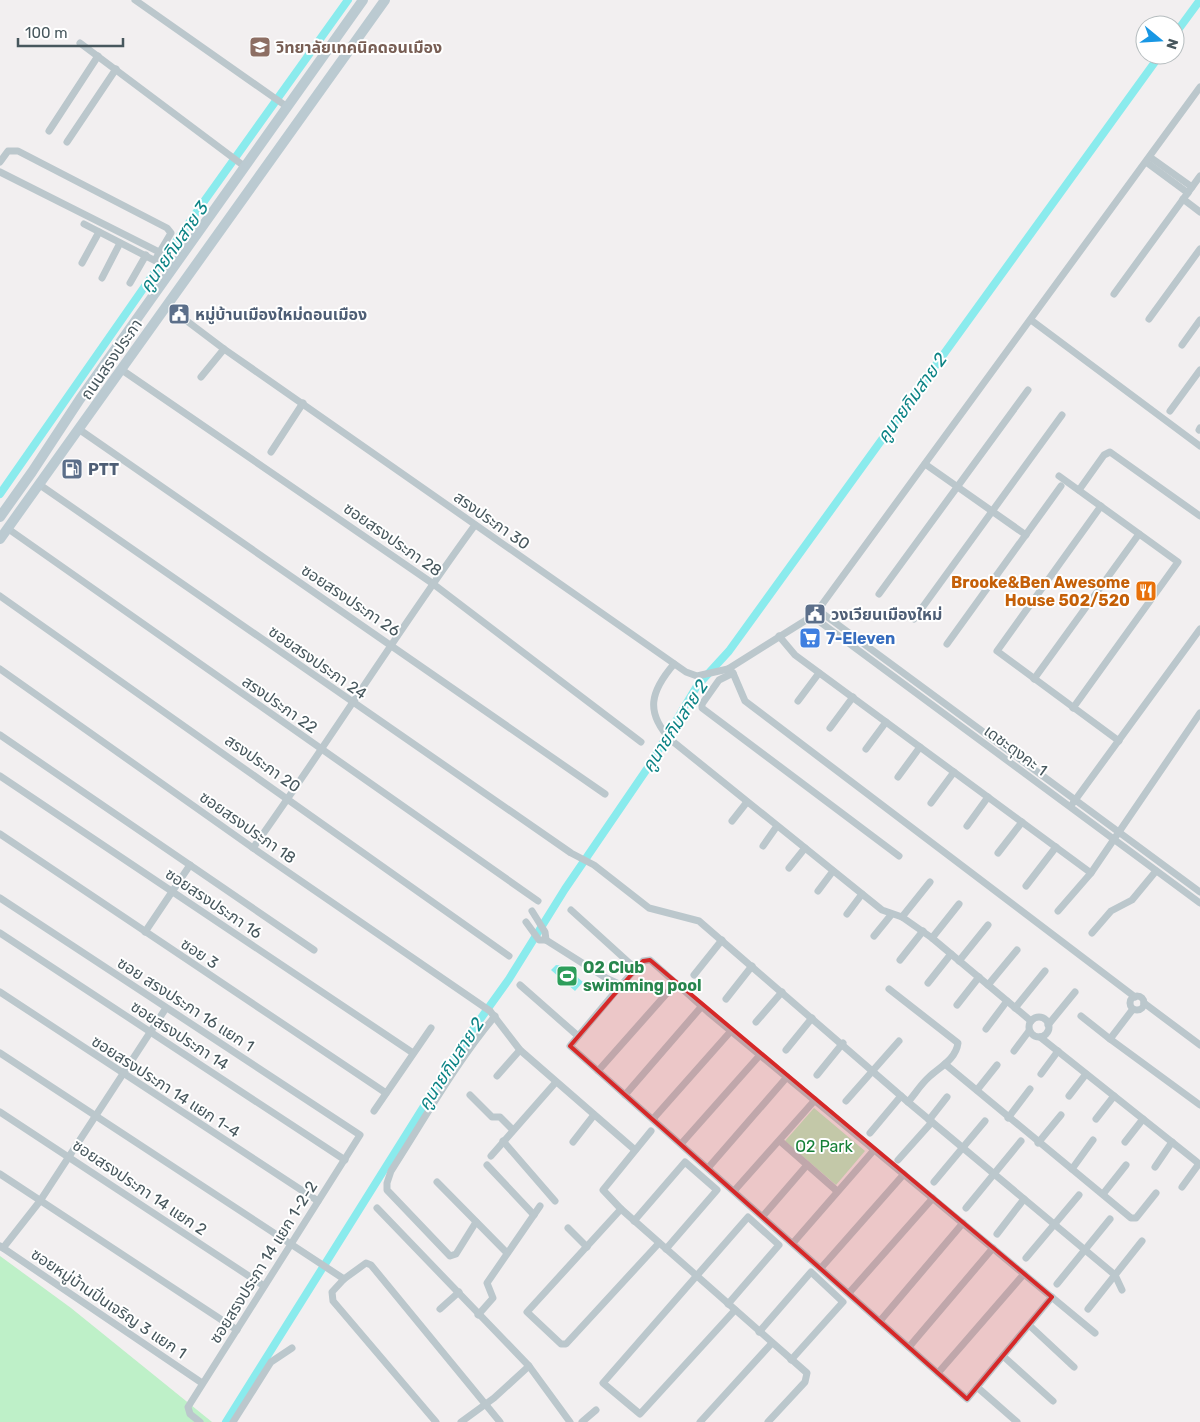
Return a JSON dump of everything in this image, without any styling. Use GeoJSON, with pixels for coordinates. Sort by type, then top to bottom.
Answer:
{"type":"FeatureCollection","features":[{"type":"Feature","properties":{"kind":"main road","name":"ถนนสรงประภา"},"geometry":{"type":"LineString","coordinates":[[1,514],[168,260],[244,166],[284,105],[363,0]]}},
{"type":"Feature","properties":{"kind":"main road","name":"ถนนสรงประภา"},"geometry":{"type":"LineString","coordinates":[[0,539],[80,430],[385,0]]}},
{"type":"Feature","properties":{"kind":"street"},"geometry":{"type":"LineString","coordinates":[[135,0],[284,105]]}},
{"type":"Feature","properties":{"kind":"street"},"geometry":{"type":"LineString","coordinates":[[80,43],[244,166]]}},
{"type":"Feature","properties":{"kind":"street"},"geometry":{"type":"LineString","coordinates":[[49,131],[98,56]]}},
{"type":"Feature","properties":{"kind":"street"},"geometry":{"type":"LineString","coordinates":[[67,142],[116,69]]}},
{"type":"Feature","properties":{"kind":"street"},"geometry":{"type":"LineString","coordinates":[[816,615],[1200,87]]}},
{"type":"Feature","properties":{"kind":"street"},"geometry":{"type":"LineString","coordinates":[[0,162],[8,151],[18,150],[167,228],[171,233],[168,260]]}},
{"type":"Feature","properties":{"kind":"street"},"geometry":{"type":"LineString","coordinates":[[1148,160],[1190,190]]}},
{"type":"Feature","properties":{"kind":"street"},"geometry":{"type":"LineString","coordinates":[[0,172],[168,260]]}},
{"type":"Feature","properties":{"kind":"street"},"geometry":{"type":"LineString","coordinates":[[1114,294],[1199,180]]}},
{"type":"Feature","properties":{"kind":"street"},"geometry":{"type":"LineString","coordinates":[[1183,199],[1200,212]]}},
{"type":"Feature","properties":{"kind":"street"},"geometry":{"type":"LineString","coordinates":[[84,224],[157,261],[168,260]]}},
{"type":"Feature","properties":{"kind":"street"},"geometry":{"type":"LineString","coordinates":[[82,263],[99,232]]}},
{"type":"Feature","properties":{"kind":"street"},"geometry":{"type":"LineString","coordinates":[[102,278],[120,243]]}},
{"type":"Feature","properties":{"kind":"street"},"geometry":{"type":"LineString","coordinates":[[1149,320],[1200,249]]}},
{"type":"Feature","properties":{"kind":"street"},"geometry":{"type":"LineString","coordinates":[[130,283],[146,255]]}},
{"type":"Feature","properties":{"kind":"street"},"geometry":{"type":"LineString","coordinates":[[157,261],[168,260]]}},
{"type":"Feature","properties":{"kind":"street","name":"สรงประภา 30"},"geometry":{"type":"LineString","coordinates":[[167,306],[224,349],[686,672],[697,676],[731,671],[779,636],[816,615]]}},
{"type":"Feature","properties":{"kind":"street"},"geometry":{"type":"LineString","coordinates":[[1031,320],[1200,446]]}},
{"type":"Feature","properties":{"kind":"street"},"geometry":{"type":"LineString","coordinates":[[1182,345],[1200,320]]}},
{"type":"Feature","properties":{"kind":"street"},"geometry":{"type":"LineString","coordinates":[[201,377],[224,349]]}},
{"type":"Feature","properties":{"kind":"street","name":"ซอยสรงประภา 28"},"geometry":{"type":"LineString","coordinates":[[122,370],[432,583],[641,742]]}},
{"type":"Feature","properties":{"kind":"street"},"geometry":{"type":"LineString","coordinates":[[1170,411],[1200,370]]}},
{"type":"Feature","properties":{"kind":"street"},"geometry":{"type":"LineString","coordinates":[[879,594],[1028,390]]}},
{"type":"Feature","properties":{"kind":"street"},"geometry":{"type":"LineString","coordinates":[[271,452],[303,403]]}},
{"type":"Feature","properties":{"kind":"street"},"geometry":{"type":"LineString","coordinates":[[914,619],[1062,415]]}},
{"type":"Feature","properties":{"kind":"street","name":"ซอยสรงประภา 26"},"geometry":{"type":"LineString","coordinates":[[80,430],[605,794]]}},
{"type":"Feature","properties":{"kind":"street"},"geometry":{"type":"LineString","coordinates":[[1079,490],[1104,455],[1110,452],[1200,516]]}},
{"type":"Feature","properties":{"kind":"street"},"geometry":{"type":"LineString","coordinates":[[926,464],[1026,535]]}},
{"type":"Feature","properties":{"kind":"street"},"geometry":{"type":"LineString","coordinates":[[1058,476],[1177,560],[1178,565],[1073,708]]}},
{"type":"Feature","properties":{"kind":"street","name":"ซอยสรงประภา 24"},"geometry":{"type":"LineString","coordinates":[[40,485],[352,702],[581,859],[594,865],[649,908],[699,920],[843,1043],[930,1121],[1115,1275]]}},
{"type":"Feature","properties":{"kind":"street"},"geometry":{"type":"LineString","coordinates":[[947,644],[1061,486]]}},
{"type":"Feature","properties":{"kind":"street"},"geometry":{"type":"LineString","coordinates":[[1101,506],[998,648],[999,654],[1118,741]]}},
{"type":"Feature","properties":{"kind":"street"},"geometry":{"type":"LineString","coordinates":[[253,848],[289,798],[320,748],[392,645],[432,583],[475,524]]}},
{"type":"Feature","properties":{"kind":"street","name":"สรงประภา 22"},"geometry":{"type":"LineString","coordinates":[[7,528],[538,900]]}},
{"type":"Feature","properties":{"kind":"street"},"geometry":{"type":"LineString","coordinates":[[1034,679],[1139,534]]}},
{"type":"Feature","properties":{"kind":"street","name":"สรงประภา 20"},"geometry":{"type":"LineString","coordinates":[[0,596],[289,798],[508,956]]}},
{"type":"Feature","properties":{"kind":"street","name":"เดชะตุงคะ 1"},"geometry":{"type":"LineString","coordinates":[[816,615],[1076,800],[1200,892]]}},
{"type":"Feature","properties":{"kind":"street","name":"เดชะตุงคะ 1"},"geometry":{"type":"LineString","coordinates":[[816,615],[1200,903]]}},
{"type":"Feature","properties":{"kind":"street"},"geometry":{"type":"LineString","coordinates":[[1070,806],[1200,629]]}},
{"type":"Feature","properties":{"kind":"street"},"geometry":{"type":"LineString","coordinates":[[779,636],[788,649],[819,673],[1091,873]]}},
{"type":"Feature","properties":{"kind":"street"},"geometry":{"type":"LineString","coordinates":[[674,664],[654,698],[653,710],[658,725],[672,740],[862,894],[891,915],[902,917],[932,938],[1031,1021]]}},
{"type":"Feature","properties":{"kind":"street","name":"ซอยสรงประภา 18"},"geometry":{"type":"LineString","coordinates":[[0,669],[492,1014]]}},
{"type":"Feature","properties":{"kind":"street"},"geometry":{"type":"LineString","coordinates":[[898,856],[702,708],[702,704],[719,680],[731,671],[745,701],[1135,996],[1142,998],[1144,1003],[1200,1045]]}},
{"type":"Feature","properties":{"kind":"street"},"geometry":{"type":"LineString","coordinates":[[798,701],[819,673]]}},
{"type":"Feature","properties":{"kind":"street"},"geometry":{"type":"LineString","coordinates":[[830,728],[852,697]]}},
{"type":"Feature","properties":{"kind":"street"},"geometry":{"type":"LineString","coordinates":[[1058,911],[1091,873],[1200,713]]}},
{"type":"Feature","properties":{"kind":"street"},"geometry":{"type":"LineString","coordinates":[[866,749],[886,722]]}},
{"type":"Feature","properties":{"kind":"street"},"geometry":{"type":"LineString","coordinates":[[0,736],[314,950]]}},
{"type":"Feature","properties":{"kind":"street"},"geometry":{"type":"LineString","coordinates":[[898,777],[920,747]]}},
{"type":"Feature","properties":{"kind":"street"},"geometry":{"type":"LineString","coordinates":[[932,803],[954,772]]}},
{"type":"Feature","properties":{"kind":"street","name":"ซอยสรงประภา 16"},"geometry":{"type":"LineString","coordinates":[[0,776],[413,1053]]}},
{"type":"Feature","properties":{"kind":"street"},"geometry":{"type":"LineString","coordinates":[[967,826],[988,797]]}},
{"type":"Feature","properties":{"kind":"street"},"geometry":{"type":"LineString","coordinates":[[732,821],[747,802]]}},
{"type":"Feature","properties":{"kind":"street"},"geometry":{"type":"LineString","coordinates":[[998,853],[1022,822]]}},
{"type":"Feature","properties":{"kind":"street"},"geometry":{"type":"LineString","coordinates":[[763,846],[777,826]]}},
{"type":"Feature","properties":{"kind":"street","name":"ซอย 3"},"geometry":{"type":"LineString","coordinates":[[0,834],[386,1093]]}},
{"type":"Feature","properties":{"kind":"street"},"geometry":{"type":"LineString","coordinates":[[1026,886],[1056,847]]}},
{"type":"Feature","properties":{"kind":"street"},"geometry":{"type":"LineString","coordinates":[[789,868],[805,848]]}},
{"type":"Feature","properties":{"kind":"street"},"geometry":{"type":"LineString","coordinates":[[144,932],[190,865]]}},
{"type":"Feature","properties":{"kind":"street"},"geometry":{"type":"LineString","coordinates":[[818,891],[833,871]]}},
{"type":"Feature","properties":{"kind":"street"},"geometry":{"type":"LineString","coordinates":[[1092,933],[1111,910],[1132,900],[1156,871]]}},
{"type":"Feature","properties":{"kind":"street"},"geometry":{"type":"LineString","coordinates":[[902,917],[930,882]]}},
{"type":"Feature","properties":{"kind":"street"},"geometry":{"type":"LineString","coordinates":[[847,914],[862,894]]}},
{"type":"Feature","properties":{"kind":"street","name":"ซอย สรงประภา 16 แยก 1"},"geometry":{"type":"LineString","coordinates":[[0,898],[358,1133]]}},
{"type":"Feature","properties":{"kind":"street"},"geometry":{"type":"LineString","coordinates":[[932,938],[959,904]]}},
{"type":"Feature","properties":{"kind":"street"},"geometry":{"type":"LineString","coordinates":[[571,910],[636,969]]}},
{"type":"Feature","properties":{"kind":"street"},"geometry":{"type":"LineString","coordinates":[[533,914],[545,932],[543,940]]}},
{"type":"Feature","properties":{"kind":"street"},"geometry":{"type":"LineString","coordinates":[[874,936],[891,915]]}},
{"type":"Feature","properties":{"kind":"street"},"geometry":{"type":"LineString","coordinates":[[527,923],[543,940],[621,985]]}},
{"type":"Feature","properties":{"kind":"street"},"geometry":{"type":"LineString","coordinates":[[959,960],[988,925]]}},
{"type":"Feature","properties":{"kind":"street"},"geometry":{"type":"LineString","coordinates":[[900,960],[923,931]]}},
{"type":"Feature","properties":{"kind":"street","name":"ซอยสรงประภา 14"},"geometry":{"type":"LineString","coordinates":[[0,933],[345,1160]]}},
{"type":"Feature","properties":{"kind":"street"},"geometry":{"type":"LineString","coordinates":[[694,975],[722,940]]}},
{"type":"Feature","properties":{"kind":"street"},"geometry":{"type":"LineString","coordinates":[[988,985],[1017,950]]}},
{"type":"Feature","properties":{"kind":"street"},"geometry":{"type":"LineString","coordinates":[[928,983],[951,954]]}},
{"type":"Feature","properties":{"kind":"street"},"geometry":{"type":"LineString","coordinates":[[1052,1297],[967,1399],[570,1046],[643,961],[650,960],[702,1006],[874,1150],[933,1198],[992,1248],[1052,1297],[1095,1333]]}},
{"type":"Feature","properties":{"kind":"street"},"geometry":{"type":"LineString","coordinates":[[726,999],[752,966]]}},
{"type":"Feature","properties":{"kind":"street"},"geometry":{"type":"LineString","coordinates":[[1015,1008],[1045,971]]}},
{"type":"Feature","properties":{"kind":"street"},"geometry":{"type":"LineString","coordinates":[[957,1005],[978,977]]}},
{"type":"Feature","properties":{"kind":"street"},"geometry":{"type":"LineString","coordinates":[[598,1071],[676,983]]}},
{"type":"Feature","properties":{"kind":"street"},"geometry":{"type":"LineString","coordinates":[[520,985],[578,1036]]}},
{"type":"Feature","properties":{"kind":"street"},"geometry":{"type":"LineString","coordinates":[[889,989],[958,1043],[957,1049],[945,1064],[928,1078],[908,1102]]}},
{"type":"Feature","properties":{"kind":"street","name":"ซอยสรงประภา 14 แยก 1-4"},"geometry":{"type":"LineString","coordinates":[[0,992],[318,1202]]}},
{"type":"Feature","properties":{"kind":"street"},"geometry":{"type":"LineString","coordinates":[[756,1022],[782,992]]}},
{"type":"Feature","properties":{"kind":"street"},"geometry":{"type":"LineString","coordinates":[[1048,1025],[1075,992]]}},
{"type":"Feature","properties":{"kind":"street"},"geometry":{"type":"LineString","coordinates":[[1134,1009],[1130,1002],[1135,996]]}},
{"type":"Feature","properties":{"kind":"street"},"geometry":{"type":"LineString","coordinates":[[986,1029],[1007,1001]]}},
{"type":"Feature","properties":{"kind":"street"},"geometry":{"type":"LineString","coordinates":[[1134,1009],[1139,1010],[1144,1003]]}},
{"type":"Feature","properties":{"kind":"street"},"geometry":{"type":"LineString","coordinates":[[625,1095],[702,1006]]}},
{"type":"Feature","properties":{"kind":"street"},"geometry":{"type":"LineString","coordinates":[[2,1247],[40,1201],[166,1008]]}},
{"type":"Feature","properties":{"kind":"street"},"geometry":{"type":"LineString","coordinates":[[1110,1039],[1134,1009]]}},
{"type":"Feature","properties":{"kind":"street"},"geometry":{"type":"LineString","coordinates":[[476,1222],[456,1254],[450,1256],[387,1190],[386,1185],[391,1171],[450,1076],[492,1014],[520,1050],[636,1150]]}},
{"type":"Feature","properties":{"kind":"street"},"geometry":{"type":"LineString","coordinates":[[1081,1016],[1200,1105]]}},
{"type":"Feature","properties":{"kind":"street"},"geometry":{"type":"LineString","coordinates":[[1031,1021],[1039,1017],[1045,1019],[1048,1031],[1040,1037]]}},
{"type":"Feature","properties":{"kind":"street"},"geometry":{"type":"LineString","coordinates":[[786,1050],[812,1018]]}},
{"type":"Feature","properties":{"kind":"street"},"geometry":{"type":"LineString","coordinates":[[1014,1051],[1030,1031],[1031,1021]]}},
{"type":"Feature","properties":{"kind":"street"},"geometry":{"type":"LineString","coordinates":[[374,1111],[431,1028]]}},
{"type":"Feature","properties":{"kind":"street"},"geometry":{"type":"LineString","coordinates":[[653,1119],[731,1030]]}},
{"type":"Feature","properties":{"kind":"street"},"geometry":{"type":"LineString","coordinates":[[1030,1031],[1034,1036],[1040,1037],[1058,1051],[1197,1162],[1198,1165],[1182,1187]]}},
{"type":"Feature","properties":{"kind":"street"},"geometry":{"type":"LineString","coordinates":[[846,1101],[899,1041]]}},
{"type":"Feature","properties":{"kind":"street"},"geometry":{"type":"LineString","coordinates":[[817,1075],[843,1043]]}},
{"type":"Feature","properties":{"kind":"street"},"geometry":{"type":"LineString","coordinates":[[497,1076],[520,1050]]}},
{"type":"Feature","properties":{"kind":"street"},"geometry":{"type":"LineString","coordinates":[[1041,1074],[1058,1051]]}},
{"type":"Feature","properties":{"kind":"street"},"geometry":{"type":"LineString","coordinates":[[0,1053],[344,1279]]}},
{"type":"Feature","properties":{"kind":"street"},"geometry":{"type":"LineString","coordinates":[[682,1144],[760,1054]]}},
{"type":"Feature","properties":{"kind":"street"},"geometry":{"type":"LineString","coordinates":[[945,1064],[1038,1143],[1134,1219],[1156,1193]]}},
{"type":"Feature","properties":{"kind":"street"},"geometry":{"type":"LineString","coordinates":[[977,1090],[997,1065]]}},
{"type":"Feature","properties":{"kind":"street"},"geometry":{"type":"LineString","coordinates":[[1069,1096],[1086,1074]]}},
{"type":"Feature","properties":{"kind":"street"},"geometry":{"type":"LineString","coordinates":[[708,1168],[787,1077]]}},
{"type":"Feature","properties":{"kind":"street"},"geometry":{"type":"LineString","coordinates":[[491,1156],[556,1082]]}},
{"type":"Feature","properties":{"kind":"street"},"geometry":{"type":"LineString","coordinates":[[1008,1118],[1030,1089]]}},
{"type":"Feature","properties":{"kind":"street"},"geometry":{"type":"LineString","coordinates":[[470,1094],[491,1116],[500,1117],[513,1130]]}},
{"type":"Feature","properties":{"kind":"street"},"geometry":{"type":"LineString","coordinates":[[870,1133],[902,1096]]}},
{"type":"Feature","properties":{"kind":"street"},"geometry":{"type":"LineString","coordinates":[[1096,1119],[1114,1096]]}},
{"type":"Feature","properties":{"kind":"street"},"geometry":{"type":"LineString","coordinates":[[898,1160],[947,1097]]}},
{"type":"Feature","properties":{"kind":"street"},"geometry":{"type":"LineString","coordinates":[[734,1191],[815,1100]]}},
{"type":"Feature","properties":{"kind":"street","name":"ซอยสรงประภา 14 แยก 2"},"geometry":{"type":"LineString","coordinates":[[0,1112],[264,1286]]}},
{"type":"Feature","properties":{"kind":"street"},"geometry":{"type":"LineString","coordinates":[[572,1142],[594,1115]]}},
{"type":"Feature","properties":{"kind":"street"},"geometry":{"type":"LineString","coordinates":[[1038,1143],[1061,1115]]}},
{"type":"Feature","properties":{"kind":"street"},"geometry":{"type":"LineString","coordinates":[[1125,1142],[1143,1119]]}},
{"type":"Feature","properties":{"kind":"street"},"geometry":{"type":"LineString","coordinates":[[934,1182],[985,1121]]}},
{"type":"Feature","properties":{"kind":"street"},"geometry":{"type":"LineString","coordinates":[[651,1131],[604,1188],[606,1194],[807,1374],[808,1378],[768,1422]]}},
{"type":"Feature","properties":{"kind":"street","name":"ซอยสรงประภา 14 แยก 1-2-2"},"geometry":{"type":"LineString","coordinates":[[200,1422],[190,1414],[188,1407],[290,1243],[360,1138],[358,1133]]}},
{"type":"Feature","properties":{"kind":"street"},"geometry":{"type":"LineString","coordinates":[[780,1140],[837,1191]]}},
{"type":"Feature","properties":{"kind":"street"},"geometry":{"type":"LineString","coordinates":[[1072,1169],[1093,1140]]}},
{"type":"Feature","properties":{"kind":"street"},"geometry":{"type":"LineString","coordinates":[[966,1208],[1021,1141]]}},
{"type":"Feature","properties":{"kind":"street"},"geometry":{"type":"LineString","coordinates":[[503,1142],[555,1201]]}},
{"type":"Feature","properties":{"kind":"street"},"geometry":{"type":"LineString","coordinates":[[1154,1167],[1172,1142]]}},
{"type":"Feature","properties":{"kind":"street"},"geometry":{"type":"LineString","coordinates":[[793,1243],[874,1150]]}},
{"type":"Feature","properties":{"kind":"street"},"geometry":{"type":"LineString","coordinates":[[634,1220],[685,1162],[716,1190],[666,1249]]}},
{"type":"Feature","properties":{"kind":"street"},"geometry":{"type":"LineString","coordinates":[[763,1216],[807,1165]]}},
{"type":"Feature","properties":{"kind":"street"},"geometry":{"type":"LineString","coordinates":[[1103,1194],[1126,1165]]}},
{"type":"Feature","properties":{"kind":"street"},"geometry":{"type":"LineString","coordinates":[[488,1166],[534,1215]]}},
{"type":"Feature","properties":{"kind":"street"},"geometry":{"type":"LineString","coordinates":[[0,1174],[237,1330]]}},
{"type":"Feature","properties":{"kind":"street"},"geometry":{"type":"LineString","coordinates":[[821,1268],[904,1174]]}},
{"type":"Feature","properties":{"kind":"street"},"geometry":{"type":"LineString","coordinates":[[437,1182],[507,1253]]}},
{"type":"Feature","properties":{"kind":"street"},"geometry":{"type":"LineString","coordinates":[[1026,1258],[1079,1195]]}},
{"type":"Feature","properties":{"kind":"street"},"geometry":{"type":"LineString","coordinates":[[849,1293],[933,1198]]}},
{"type":"Feature","properties":{"kind":"street"},"geometry":{"type":"LineString","coordinates":[[997,1234],[1024,1199]]}},
{"type":"Feature","properties":{"kind":"street"},"geometry":{"type":"LineString","coordinates":[[478,1315],[493,1298],[486,1285],[540,1206]]}},
{"type":"Feature","properties":{"kind":"street"},"geometry":{"type":"LineString","coordinates":[[377,1208],[529,1366],[570,1422]]}},
{"type":"Feature","properties":{"kind":"street"},"geometry":{"type":"LineString","coordinates":[[621,1209],[527,1312],[564,1345],[659,1243]]}},
{"type":"Feature","properties":{"kind":"street"},"geometry":{"type":"LineString","coordinates":[[728,1304],[779,1245],[748,1217],[603,1380],[604,1385],[640,1414],[734,1310]]}},
{"type":"Feature","properties":{"kind":"street"},"geometry":{"type":"LineString","coordinates":[[1057,1284],[1110,1219]]}},
{"type":"Feature","properties":{"kind":"street"},"geometry":{"type":"LineString","coordinates":[[880,1321],[963,1223]]}},
{"type":"Feature","properties":{"kind":"street"},"geometry":{"type":"LineString","coordinates":[[568,1228],[587,1247]]}},
{"type":"Feature","properties":{"kind":"street"},"geometry":{"type":"LineString","coordinates":[[1088,1309],[1142,1241]]}},
{"type":"Feature","properties":{"kind":"street","name":"ซอยหมู่บ้านปิ่นเจริญ 3 แยก 1"},"geometry":{"type":"LineString","coordinates":[[2,1247],[202,1383]]}},
{"type":"Feature","properties":{"kind":"street"},"geometry":{"type":"LineString","coordinates":[[909,1347],[992,1248]]}},
{"type":"Feature","properties":{"kind":"street"},"geometry":{"type":"LineString","coordinates":[[436,1422],[334,1301],[332,1292],[344,1279],[366,1263],[371,1265],[486,1402],[500,1422]]}},
{"type":"Feature","properties":{"kind":"street"},"geometry":{"type":"LineString","coordinates":[[759,1332],[811,1272],[843,1302],[791,1360]]}},
{"type":"Feature","properties":{"kind":"street"},"geometry":{"type":"LineString","coordinates":[[938,1373],[1024,1274]]}},
{"type":"Feature","properties":{"kind":"street"},"geometry":{"type":"LineString","coordinates":[[1115,1275],[1122,1290]]}},
{"type":"Feature","properties":{"kind":"street"},"geometry":{"type":"LineString","coordinates":[[440,1309],[459,1292]]}},
{"type":"Feature","properties":{"kind":"street"},"geometry":{"type":"LineString","coordinates":[[1028,1325],[1074,1367]]}},
{"type":"Feature","properties":{"kind":"street"},"geometry":{"type":"LineString","coordinates":[[700,1422],[772,1343]]}},
{"type":"Feature","properties":{"kind":"street"},"geometry":{"type":"LineString","coordinates":[[233,1422],[271,1362],[292,1348]]}},
{"type":"Feature","properties":{"kind":"street"},"geometry":{"type":"LineString","coordinates":[[1003,1356],[1053,1401]]}},
{"type":"Feature","properties":{"kind":"street"},"geometry":{"type":"LineString","coordinates":[[461,1422],[529,1366]]}},
{"type":"Feature","properties":{"kind":"street"},"geometry":{"type":"LineString","coordinates":[[977,1387],[1017,1422]]}},
{"type":"Feature","properties":{"kind":"street"},"geometry":{"type":"LineString","coordinates":[[582,1422],[596,1410]]}},
{"type":"Feature","properties":{"kind":"highlighted area"},"geometry":{"type":"Polygon","coordinates":[[[650,960],[1052,1297],[967,1399],[570,1046],[643,961],[650,960]]]}},
{"type":"Feature","properties":{"kind":"green space","name":"O2 Park"},"geometry":{"type":"Polygon","coordinates":[[[814,1108],[865,1151],[836,1185],[785,1141],[814,1108]]]}},
{"type":"Feature","properties":{"kind":"green space"},"geometry":{"type":"Polygon","coordinates":[[[0,1256],[71,1308],[212,1422],[0,1422],[0,1256]]]}},
{"type":"Feature","properties":{"kind":"water","name":"O2 Club swimming pool"},"geometry":{"type":"Polygon","coordinates":[[[556,965],[564,966],[583,982],[575,991],[551,970],[556,965]]]}},
{"type":"Feature","properties":{"kind":"waterway","name":"คูนายกิมสาย 3"},"geometry":{"type":"LineString","coordinates":[[0,494],[205,200],[348,0]]}},
{"type":"Feature","properties":{"kind":"waterway","name":"คูนายกิมสาย 2"},"geometry":{"type":"LineString","coordinates":[[1185,20],[1200,0]]}},
{"type":"Feature","properties":{"kind":"waterway","name":"คูนายกิมสาย 2"},"geometry":{"type":"LineString","coordinates":[[226,1422],[466,1039],[509,979],[565,889],[649,766],[697,686],[729,651],[1153,65]]}},
{"type":"Feature","properties":{"kind":"place","name":"วิทยาลัยเทคนิคดอนเมือง"},"geometry":{"type":"Point","coordinates":[260,47]}},
{"type":"Feature","properties":{"kind":"place","name":"หมู่บ้านเมืองใหม่ดอนเมือง"},"geometry":{"type":"Point","coordinates":[179,314]}},
{"type":"Feature","properties":{"kind":"place","name":"PTT"},"geometry":{"type":"Point","coordinates":[72,469]}},
{"type":"Feature","properties":{"kind":"place","name":"Brooke&Ben Awesome House 502/520"},"geometry":{"type":"Point","coordinates":[1146,591]}},
{"type":"Feature","properties":{"kind":"place","name":"วงเวียนเมืองใหม่"},"geometry":{"type":"Point","coordinates":[815,614]}},
{"type":"Feature","properties":{"kind":"place","name":"7-Eleven"},"geometry":{"type":"Point","coordinates":[810,638]}},
{"type":"Feature","properties":{"kind":"place","name":"O2 Club swimming pool"},"geometry":{"type":"Point","coordinates":[567,976]}}]}
